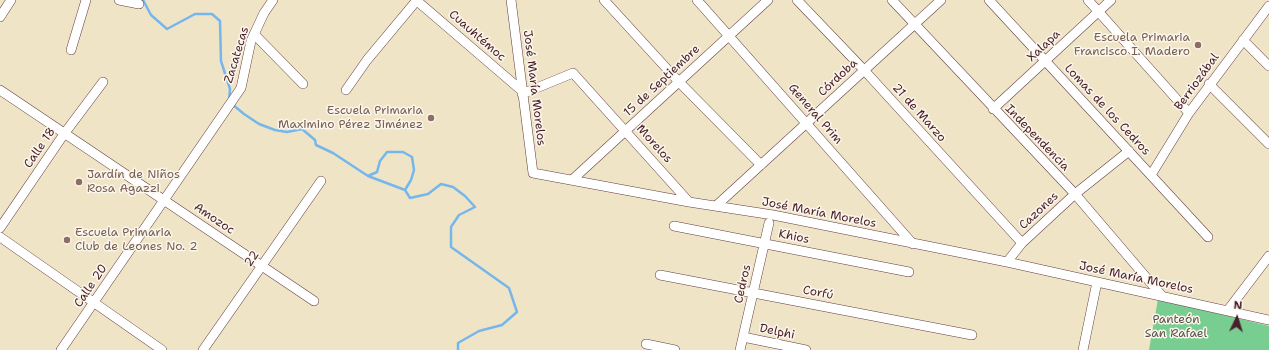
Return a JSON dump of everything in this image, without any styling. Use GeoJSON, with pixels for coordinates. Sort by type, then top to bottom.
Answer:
{"type":"FeatureCollection","features":[{"type":"Feature","properties":{"kind":"street"},"geometry":{"type":"LineString","coordinates":[[0,17],[11,0]]}},
{"type":"Feature","properties":{"kind":"street"},"geometry":{"type":"LineString","coordinates":[[71,50],[86,0]]}},
{"type":"Feature","properties":{"kind":"street"},"geometry":{"type":"LineString","coordinates":[[119,0],[139,4]]}},
{"type":"Feature","properties":{"kind":"street","name":"Zacatecas"},"geometry":{"type":"LineString","coordinates":[[222,117],[240,88],[254,34],[264,13],[273,0]]}},
{"type":"Feature","properties":{"kind":"street"},"geometry":{"type":"LineString","coordinates":[[346,90],[367,60],[417,0]]}},
{"type":"Feature","properties":{"kind":"street","name":"Cuauhtémoc"},"geometry":{"type":"LineString","coordinates":[[417,0],[522,92]]}},
{"type":"Feature","properties":{"kind":"street","name":"José María Morelos"},"geometry":{"type":"LineString","coordinates":[[510,0],[533,173],[689,202],[773,215],[1007,262],[1269,320]]}},
{"type":"Feature","properties":{"kind":"street"},"geometry":{"type":"LineString","coordinates":[[604,0],[679,82],[761,165]]}},
{"type":"Feature","properties":{"kind":"street","name":"General Prim"},"geometry":{"type":"LineString","coordinates":[[697,0],[914,244]]}},
{"type":"Feature","properties":{"kind":"street","name":"15 de Septiembre"},"geometry":{"type":"LineString","coordinates":[[572,180],[768,0]]}},
{"type":"Feature","properties":{"kind":"street","name":"21 de Marzo"},"geometry":{"type":"LineString","coordinates":[[797,0],[864,70],[1022,243]]}},
{"type":"Feature","properties":{"kind":"street","name":"Independencia"},"geometry":{"type":"LineString","coordinates":[[892,0],[993,109],[1075,194],[1162,296]]}},
{"type":"Feature","properties":{"kind":"street","name":"Córdoba"},"geometry":{"type":"LineString","coordinates":[[717,206],[941,0]]}},
{"type":"Feature","properties":{"kind":"street","name":"Lomas de los Cedros"},"geometry":{"type":"LineString","coordinates":[[988,0],[1208,237]]}},
{"type":"Feature","properties":{"kind":"street"},"geometry":{"type":"LineString","coordinates":[[1088,0],[1189,113]]}},
{"type":"Feature","properties":{"kind":"street","name":"Xalapa"},"geometry":{"type":"LineString","coordinates":[[993,109],[1111,0]]}},
{"type":"Feature","properties":{"kind":"street","name":"Berriozábal"},"geometry":{"type":"LineString","coordinates":[[1151,176],[1189,113],[1209,84],[1269,6]]}},
{"type":"Feature","properties":{"kind":"street"},"geometry":{"type":"LineString","coordinates":[[254,34],[303,84]]}},
{"type":"Feature","properties":{"kind":"street"},"geometry":{"type":"LineString","coordinates":[[1243,40],[1269,66]]}},
{"type":"Feature","properties":{"kind":"street","name":"Morelos"},"geometry":{"type":"LineString","coordinates":[[522,92],[573,73],[689,202]]}},
{"type":"Feature","properties":{"kind":"street","name":"Calle 18"},"geometry":{"type":"LineString","coordinates":[[0,228],[64,134],[103,82]]}},
{"type":"Feature","properties":{"kind":"street"},"geometry":{"type":"LineString","coordinates":[[1209,84],[1269,144]]}},
{"type":"Feature","properties":{"kind":"street","name":"Amozoc"},"geometry":{"type":"LineString","coordinates":[[0,90],[314,301]]}},
{"type":"Feature","properties":{"kind":"street","name":"Calle 20"},"geometry":{"type":"LineString","coordinates":[[61,350],[163,200],[222,117]]}},
{"type":"Feature","properties":{"kind":"street","name":"Cazones"},"geometry":{"type":"LineString","coordinates":[[1007,262],[1022,243],[1075,194],[1129,151]]}},
{"type":"Feature","properties":{"kind":"street","name":"22"},"geometry":{"type":"LineString","coordinates":[[203,350],[321,181]]}},
{"type":"Feature","properties":{"kind":"street","name":"Cedros"},"geometry":{"type":"LineString","coordinates":[[740,350],[769,223]]}},
{"type":"Feature","properties":{"kind":"street","name":"Khios"},"geometry":{"type":"LineString","coordinates":[[674,226],[909,272]]}},
{"type":"Feature","properties":{"kind":"street"},"geometry":{"type":"LineString","coordinates":[[0,237],[162,350]]}},
{"type":"Feature","properties":{"kind":"street"},"geometry":{"type":"LineString","coordinates":[[1228,310],[1269,256]]}},
{"type":"Feature","properties":{"kind":"street","name":"Corfú"},"geometry":{"type":"LineString","coordinates":[[660,275],[972,335]]}},
{"type":"Feature","properties":{"kind":"street"},"geometry":{"type":"LineString","coordinates":[[1083,350],[1097,282]]}},
{"type":"Feature","properties":{"kind":"street","name":"Delphi"},"geometry":{"type":"LineString","coordinates":[[743,337],[806,350]]}},
{"type":"Feature","properties":{"kind":"street"},"geometry":{"type":"LineString","coordinates":[[646,344],[675,350]]}},
{"type":"Feature","properties":{"kind":"green space","name":"Panteón San Rafael"},"geometry":{"type":"Polygon","coordinates":[[[1158,299],[1269,326],[1269,350],[1149,350],[1158,299]]]}},
{"type":"Feature","properties":{"kind":"waterway"},"geometry":{"type":"LineString","coordinates":[[143,0],[151,15],[167,29],[195,14],[212,14],[220,21],[221,61],[230,89],[229,101]]}},
{"type":"Feature","properties":{"kind":"waterway"},"geometry":{"type":"LineString","coordinates":[[232,104],[259,124],[275,130],[287,132],[302,129],[315,140],[316,145],[333,153],[368,176],[405,190],[410,198],[428,194],[441,184],[453,187],[465,196],[475,207],[459,215],[451,227],[451,247],[509,288],[517,312],[502,325],[479,331],[458,343],[458,350]]}},
{"type":"Feature","properties":{"kind":"waterway"},"geometry":{"type":"LineString","coordinates":[[368,176],[377,172],[380,161],[387,152],[403,152],[412,157],[414,170],[411,180],[405,190]]}},
{"type":"Feature","properties":{"kind":"place","name":"Escuela Primaria Francisco I. Madero"},"geometry":{"type":"Point","coordinates":[1198,45]}},
{"type":"Feature","properties":{"kind":"place","name":"Escuela Primaria Maximino Pérez Jiménez"},"geometry":{"type":"Point","coordinates":[431,118]}},
{"type":"Feature","properties":{"kind":"place","name":"Jardín de Niños Rosa Agazzi"},"geometry":{"type":"Point","coordinates":[79,182]}},
{"type":"Feature","properties":{"kind":"place","name":"Escuela Primaria Club de Leones No. 2"},"geometry":{"type":"Point","coordinates":[67,240]}}]}
